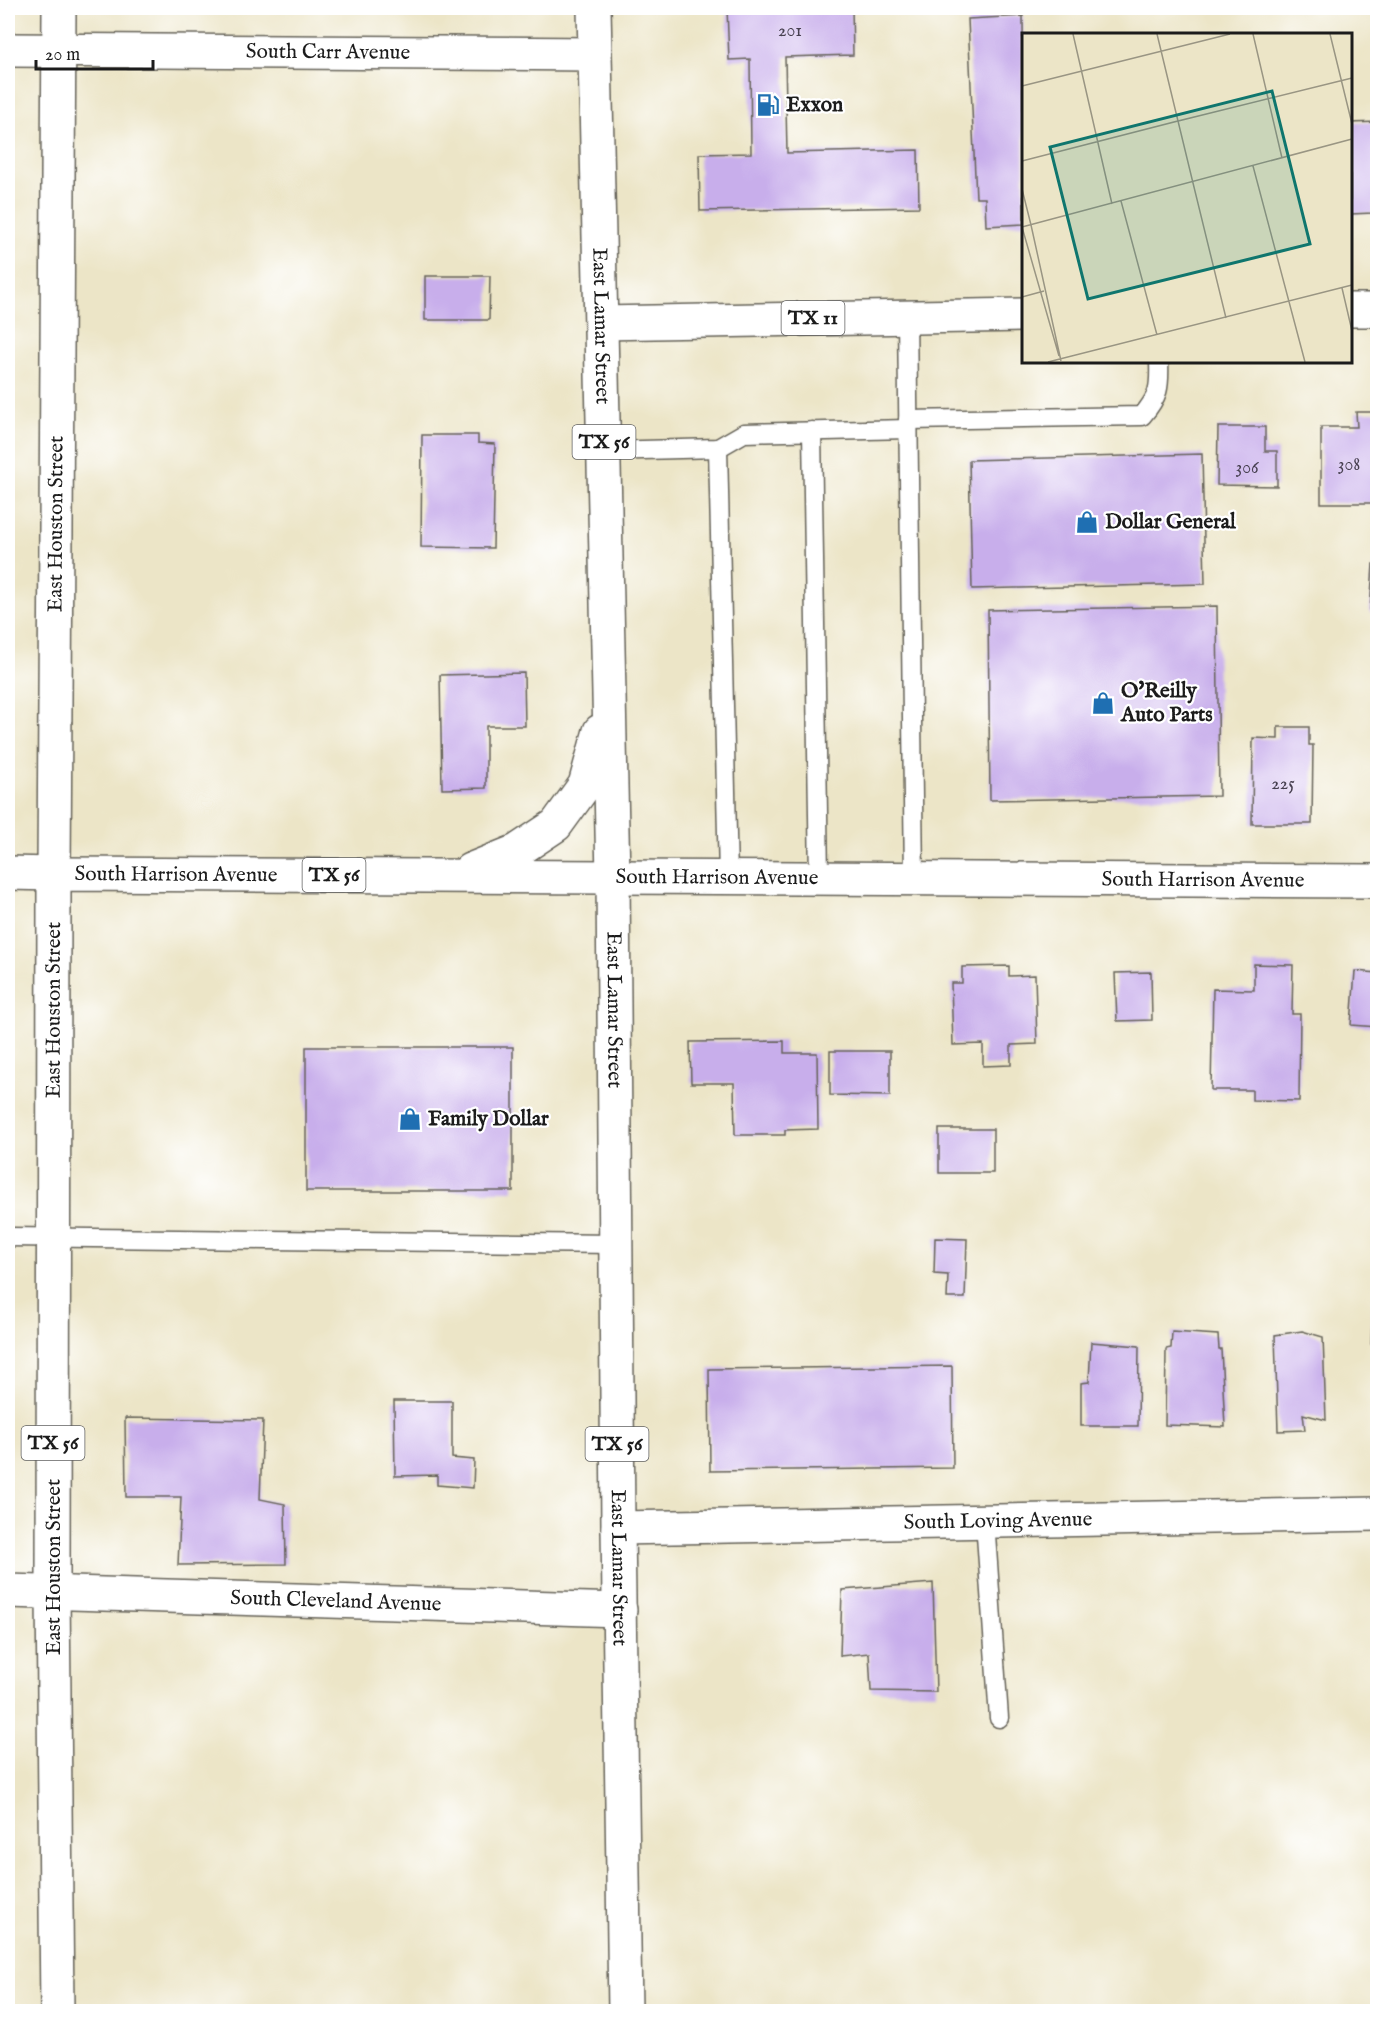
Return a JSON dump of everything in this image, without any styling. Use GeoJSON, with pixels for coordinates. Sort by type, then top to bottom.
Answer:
{"type":"FeatureCollection","features":[{"type":"Feature","properties":{"kind":"main road","name":"East Houston Street"},"geometry":{"type":"LineString","coordinates":[[57,2012],[53,1592],[58,8]]}},
{"type":"Feature","properties":{"kind":"main road","name":"East Lamar Street"},"geometry":{"type":"LineString","coordinates":[[594,8],[613,877],[618,1528],[625,2012]]}},
{"type":"Feature","properties":{"kind":"main road","name":"South Carr Avenue"},"geometry":{"type":"LineString","coordinates":[[8,50],[595,54]]}},
{"type":"Feature","properties":{"kind":"main road"},"geometry":{"type":"LineString","coordinates":[[1352,310],[1377,310]]}},
{"type":"Feature","properties":{"kind":"main road","name":"TX 11"},"geometry":{"type":"LineString","coordinates":[[602,322],[1022,315]]}},
{"type":"Feature","properties":{"kind":"main road"},"geometry":{"type":"LineString","coordinates":[[455,876],[517,851],[556,825],[585,785],[610,694]]}},
{"type":"Feature","properties":{"kind":"main road","name":"South Harrison Avenue"},"geometry":{"type":"LineString","coordinates":[[8,873],[1377,881]]}},
{"type":"Feature","properties":{"kind":"main road","name":"South Loving Avenue"},"geometry":{"type":"LineString","coordinates":[[618,1528],[1377,1514]]}},
{"type":"Feature","properties":{"kind":"main road","name":"South Cleveland Avenue"},"geometry":{"type":"LineString","coordinates":[[8,1591],[620,1610]]}},
{"type":"Feature","properties":{"kind":"lane"},"geometry":{"type":"LineString","coordinates":[[907,316],[914,879]]}},
{"type":"Feature","properties":{"kind":"lane"},"geometry":{"type":"LineString","coordinates":[[604,451],[718,448],[744,433],[1142,416],[1156,399],[1160,378],[1159,363]]}},
{"type":"Feature","properties":{"kind":"lane"},"geometry":{"type":"LineString","coordinates":[[812,431],[819,878]]}},
{"type":"Feature","properties":{"kind":"lane"},"geometry":{"type":"LineString","coordinates":[[718,448],[728,878]]}},
{"type":"Feature","properties":{"kind":"lane"},"geometry":{"type":"LineString","coordinates":[[8,1237],[616,1244]]}},
{"type":"Feature","properties":{"kind":"lane"},"geometry":{"type":"LineString","coordinates":[[985,1521],[999,1718]]}},
{"type":"Feature","properties":{"kind":"building","name":"Exxon"},"geometry":{"type":"Polygon","coordinates":[[[727,8],[852,8],[853,55],[785,57],[787,153],[918,150],[919,207],[700,211],[699,154],[751,153],[750,59],[729,60],[727,8]]]}},
{"type":"Feature","properties":{"kind":"building"},"geometry":{"type":"Polygon","coordinates":[[[1023,16],[1022,224],[986,226],[985,198],[976,198],[968,19],[1023,16]]]}},
{"type":"Feature","properties":{"kind":"building"},"geometry":{"type":"Polygon","coordinates":[[[1378,122],[1378,203],[1373,203],[1373,213],[1352,214],[1352,123],[1378,122]]]}},
{"type":"Feature","properties":{"kind":"building"},"geometry":{"type":"Polygon","coordinates":[[[425,276],[490,276],[489,320],[425,320],[425,276]]]}},
{"type":"Feature","properties":{"kind":"building"},"geometry":{"type":"Polygon","coordinates":[[[1356,412],[1378,412],[1378,510],[1375,510],[1375,503],[1321,503],[1321,427],[1357,427],[1356,412]]]}},
{"type":"Feature","properties":{"kind":"building"},"geometry":{"type":"Polygon","coordinates":[[[1218,427],[1265,427],[1265,451],[1277,451],[1277,486],[1217,485],[1218,427]]]}},
{"type":"Feature","properties":{"kind":"building"},"geometry":{"type":"Polygon","coordinates":[[[422,435],[478,435],[478,443],[495,444],[493,548],[421,547],[422,435]]]}},
{"type":"Feature","properties":{"kind":"building","name":"Dollar General"},"geometry":{"type":"Polygon","coordinates":[[[1202,454],[1205,584],[972,589],[969,460],[1202,454]]]}},
{"type":"Feature","properties":{"kind":"building"},"geometry":{"type":"Polygon","coordinates":[[[1373,564],[1378,564],[1378,613],[1370,613],[1373,564]]]}},
{"type":"Feature","properties":{"kind":"building","name":"O'Reilly Auto Parts"},"geometry":{"type":"Polygon","coordinates":[[[1217,606],[1219,796],[990,800],[988,610],[1217,606]]]}},
{"type":"Feature","properties":{"kind":"building"},"geometry":{"type":"Polygon","coordinates":[[[524,673],[525,726],[486,726],[486,788],[442,789],[440,675],[524,673]]]}},
{"type":"Feature","properties":{"kind":"building"},"geometry":{"type":"Polygon","coordinates":[[[1278,727],[1309,727],[1309,745],[1313,745],[1312,824],[1252,824],[1253,738],[1278,739],[1278,727]]]}},
{"type":"Feature","properties":{"kind":"building"},"geometry":{"type":"Polygon","coordinates":[[[1254,964],[1293,965],[1292,1014],[1300,1014],[1299,1101],[1252,1100],[1252,1090],[1211,1090],[1213,989],[1254,990],[1254,964]]]}},
{"type":"Feature","properties":{"kind":"building"},"geometry":{"type":"Polygon","coordinates":[[[1009,966],[1009,976],[1035,975],[1037,1044],[1011,1045],[1011,1065],[983,1066],[983,1044],[953,1045],[951,983],[962,983],[962,967],[1009,966]]]}},
{"type":"Feature","properties":{"kind":"building"},"geometry":{"type":"Polygon","coordinates":[[[1355,971],[1378,973],[1378,1027],[1351,1025],[1355,971]]]}},
{"type":"Feature","properties":{"kind":"building"},"geometry":{"type":"Polygon","coordinates":[[[1151,972],[1152,1020],[1117,1021],[1115,973],[1151,972]]]}},
{"type":"Feature","properties":{"kind":"building"},"geometry":{"type":"Polygon","coordinates":[[[784,1041],[784,1053],[817,1053],[818,1129],[785,1130],[785,1135],[735,1135],[734,1083],[691,1083],[690,1042],[784,1041]]]}},
{"type":"Feature","properties":{"kind":"building","name":"Family Dollar"},"geometry":{"type":"Polygon","coordinates":[[[306,1047],[513,1047],[513,1191],[306,1191],[306,1047]]]}},
{"type":"Feature","properties":{"kind":"building"},"geometry":{"type":"Polygon","coordinates":[[[830,1051],[890,1051],[890,1096],[830,1095],[830,1051]]]}},
{"type":"Feature","properties":{"kind":"building"},"geometry":{"type":"Polygon","coordinates":[[[939,1129],[993,1129],[993,1173],[939,1173],[939,1129]]]}},
{"type":"Feature","properties":{"kind":"building"},"geometry":{"type":"Polygon","coordinates":[[[935,1238],[967,1239],[965,1298],[947,1298],[948,1275],[934,1274],[935,1238]]]}},
{"type":"Feature","properties":{"kind":"building"},"geometry":{"type":"Polygon","coordinates":[[[1373,1297],[1378,1297],[1378,1345],[1371,1344],[1373,1297]]]}},
{"type":"Feature","properties":{"kind":"building"},"geometry":{"type":"Polygon","coordinates":[[[1302,1331],[1323,1337],[1326,1420],[1303,1414],[1305,1430],[1278,1431],[1275,1335],[1302,1331]]]}},
{"type":"Feature","properties":{"kind":"building"},"geometry":{"type":"Polygon","coordinates":[[[1172,1332],[1218,1335],[1219,1349],[1221,1349],[1225,1427],[1165,1425],[1166,1349],[1171,1348],[1172,1332]]]}},
{"type":"Feature","properties":{"kind":"building"},"geometry":{"type":"Polygon","coordinates":[[[1091,1342],[1139,1346],[1138,1426],[1081,1426],[1081,1383],[1089,1382],[1091,1342]]]}},
{"type":"Feature","properties":{"kind":"building"},"geometry":{"type":"Polygon","coordinates":[[[952,1366],[953,1468],[710,1471],[709,1369],[952,1366]]]}},
{"type":"Feature","properties":{"kind":"building"},"geometry":{"type":"Polygon","coordinates":[[[394,1401],[452,1401],[452,1458],[474,1460],[473,1488],[437,1485],[437,1475],[395,1476],[394,1401]]]}},
{"type":"Feature","properties":{"kind":"building"},"geometry":{"type":"Polygon","coordinates":[[[125,1418],[263,1420],[260,1499],[285,1504],[286,1564],[178,1565],[181,1497],[126,1497],[125,1418]]]}},
{"type":"Feature","properties":{"kind":"building"},"geometry":{"type":"Polygon","coordinates":[[[933,1583],[936,1692],[871,1691],[869,1653],[840,1656],[842,1590],[933,1583]]]}},
{"type":"Feature","properties":{"kind":"place","name":"Exxon"},"geometry":{"type":"Point","coordinates":[768,105]}},
{"type":"Feature","properties":{"kind":"place","name":"Dollar General"},"geometry":{"type":"Point","coordinates":[1087,522]}},
{"type":"Feature","properties":{"kind":"place","name":"O'Reilly Auto Parts"},"geometry":{"type":"Point","coordinates":[1103,703]}},
{"type":"Feature","properties":{"kind":"place","name":"Family Dollar"},"geometry":{"type":"Point","coordinates":[410,1119]}}]}
